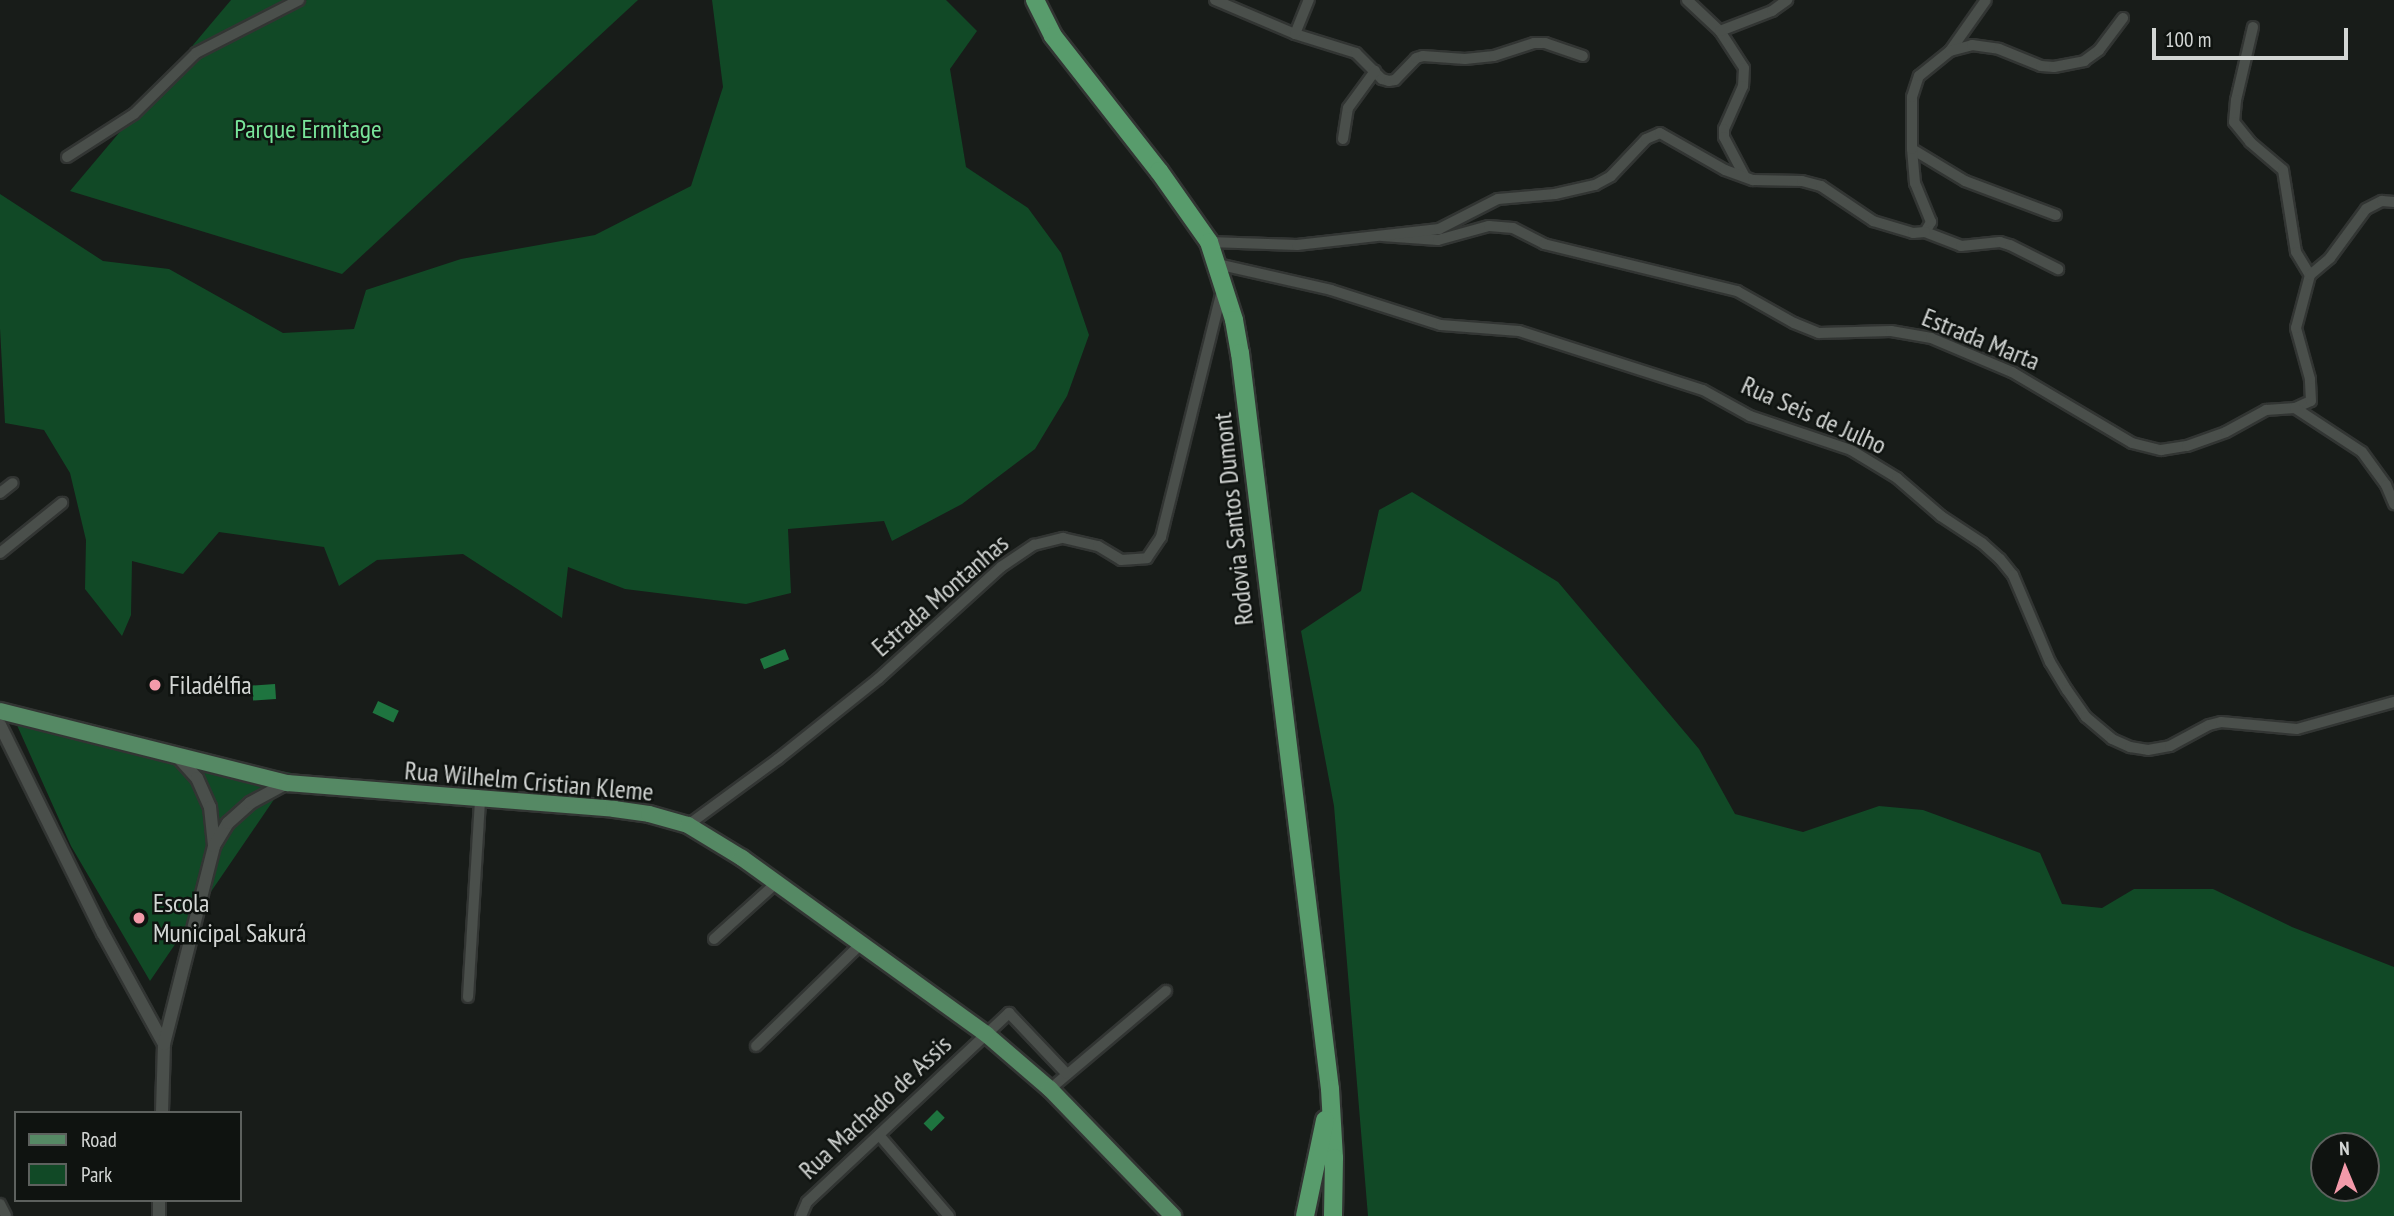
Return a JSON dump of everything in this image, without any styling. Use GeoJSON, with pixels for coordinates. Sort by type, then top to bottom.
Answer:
{"type":"FeatureCollection","features":[{"type":"Feature","properties":{"kind":"highway","name":"Rodovia Santos Dumont"},"geometry":{"type":"LineString","coordinates":[[1035,0],[1054,36],[1159,171],[1209,242],[1224,283],[1240,353],[1330,1089]]}},
{"type":"Feature","properties":{"kind":"highway"},"geometry":{"type":"LineString","coordinates":[[1305,1216],[1330,1089]]}},
{"type":"Feature","properties":{"kind":"highway"},"geometry":{"type":"LineString","coordinates":[[1330,1089],[1333,1216]]}},
{"type":"Feature","properties":{"kind":"main road","name":"Rua Wilhelm Cristian Kleme"},"geometry":{"type":"LineString","coordinates":[[0,710],[287,783],[614,809],[649,814],[688,825],[732,851],[986,1034],[1049,1089],[1173,1216]]}},
{"type":"Feature","properties":{"kind":"street"},"geometry":{"type":"LineString","coordinates":[[67,157],[134,114],[196,52],[299,0]]}},
{"type":"Feature","properties":{"kind":"street"},"geometry":{"type":"LineString","coordinates":[[1215,0],[1295,34],[1356,53],[1390,81],[1395,80],[1416,58],[1423,56],[1494,56],[1534,43],[1545,43],[1583,56]]}},
{"type":"Feature","properties":{"kind":"street"},"geometry":{"type":"LineString","coordinates":[[1295,34],[1309,0]]}},
{"type":"Feature","properties":{"kind":"street"},"geometry":{"type":"LineString","coordinates":[[1688,0],[1720,31],[1744,68],[1743,86],[1724,129],[1724,137],[1745,177]]}},
{"type":"Feature","properties":{"kind":"street"},"geometry":{"type":"LineString","coordinates":[[1720,31],[1772,11],[1787,0]]}},
{"type":"Feature","properties":{"kind":"street"},"geometry":{"type":"LineString","coordinates":[[1926,232],[1931,222],[1915,183],[1912,149],[1914,86],[1919,76],[1950,51],[1986,0]]}},
{"type":"Feature","properties":{"kind":"street"},"geometry":{"type":"LineString","coordinates":[[1950,51],[1962,46],[1982,45],[2041,66],[2066,66],[2084,61],[2099,50],[2123,18]]}},
{"type":"Feature","properties":{"kind":"street"},"geometry":{"type":"LineString","coordinates":[[2253,27],[2236,100],[2234,122],[2244,136],[2283,170],[2296,251],[2310,275]]}},
{"type":"Feature","properties":{"kind":"street"},"geometry":{"type":"LineString","coordinates":[[1343,139],[1348,108],[1375,71]]}},
{"type":"Feature","properties":{"kind":"street"},"geometry":{"type":"LineString","coordinates":[[1209,242],[1297,245],[1439,229],[1498,199],[1584,189],[1611,176],[1646,139],[1660,133],[1725,170],[1745,177],[1802,181],[1821,186],[1873,221],[1913,233],[1926,232],[1961,246],[2000,242],[2058,269]]}},
{"type":"Feature","properties":{"kind":"street"},"geometry":{"type":"LineString","coordinates":[[1912,149],[1965,181],[2056,215]]}},
{"type":"Feature","properties":{"kind":"street"},"geometry":{"type":"LineString","coordinates":[[2295,408],[2311,401],[2310,379],[2296,328],[2310,275],[2330,258],[2366,209],[2382,201],[2394,202]]}},
{"type":"Feature","properties":{"kind":"street","name":"Estrada Marta"},"geometry":{"type":"LineString","coordinates":[[1382,236],[1438,240],[1489,226],[1503,226],[1544,244],[1737,291],[1794,323],[1819,333],[1891,331],[1931,338],[2012,372],[2132,443],[2153,449],[2173,449],[2204,440],[2226,432],[2266,410],[2295,408]]}},
{"type":"Feature","properties":{"kind":"street","name":"Rua Seis de Julho"},"geometry":{"type":"LineString","coordinates":[[1217,264],[1331,290],[1441,325],[1519,331],[1703,390],[1750,416],[1850,450],[1897,478],[1941,516],[1982,543],[2000,559],[2013,575],[2050,662],[2067,690],[2086,717],[2112,739],[2130,747],[2148,750],[2170,746],[2209,725],[2221,722],[2297,729],[2394,702]]}},
{"type":"Feature","properties":{"kind":"street","name":"Estrada Montanhas"},"geometry":{"type":"LineString","coordinates":[[688,825],[778,759],[878,679],[1001,567],[1034,545],[1063,538],[1098,546],[1121,560],[1147,558],[1161,537],[1224,283]]}},
{"type":"Feature","properties":{"kind":"street"},"geometry":{"type":"LineString","coordinates":[[2295,408],[2362,452],[2386,485],[2394,504]]}},
{"type":"Feature","properties":{"kind":"street"},"geometry":{"type":"LineString","coordinates":[[0,494],[13,483]]}},
{"type":"Feature","properties":{"kind":"street"},"geometry":{"type":"LineString","coordinates":[[0,553],[62,503]]}},
{"type":"Feature","properties":{"kind":"street"},"geometry":{"type":"LineString","coordinates":[[0,725],[103,933],[164,1044]]}},
{"type":"Feature","properties":{"kind":"street"},"geometry":{"type":"LineString","coordinates":[[177,755],[197,778],[208,800],[214,846]]}},
{"type":"Feature","properties":{"kind":"street"},"geometry":{"type":"LineString","coordinates":[[162,1111],[164,1044],[214,846],[228,822],[250,803],[287,783]]}},
{"type":"Feature","properties":{"kind":"street"},"geometry":{"type":"LineString","coordinates":[[468,997],[480,799]]}},
{"type":"Feature","properties":{"kind":"street"},"geometry":{"type":"LineString","coordinates":[[714,939],[775,884]]}},
{"type":"Feature","properties":{"kind":"street"},"geometry":{"type":"LineString","coordinates":[[756,1046],[860,945]]}},
{"type":"Feature","properties":{"kind":"street"},"geometry":{"type":"LineString","coordinates":[[1049,1089],[1166,990]]}},
{"type":"Feature","properties":{"kind":"street","name":"Rua Machado de Assis"},"geometry":{"type":"LineString","coordinates":[[800,1216],[807,1202],[1011,1013],[1066,1073]]}},
{"type":"Feature","properties":{"kind":"street"},"geometry":{"type":"LineString","coordinates":[[879,1135],[949,1216]]}},
{"type":"Feature","properties":{"kind":"street"},"geometry":{"type":"LineString","coordinates":[[0,1204],[6,1216]]}},
{"type":"Feature","properties":{"kind":"green space","name":"Parque Ermitage"},"geometry":{"type":"Polygon","coordinates":[[[231,0],[638,0],[342,274],[70,191],[231,0]]]}},
{"type":"Feature","properties":{"kind":"green space"},"geometry":{"type":"Polygon","coordinates":[[[712,0],[946,0],[977,31],[950,69],[966,167],[1028,208],[1061,253],[1089,335],[1067,396],[1035,449],[962,504],[892,541],[884,521],[788,529],[791,593],[746,604],[625,589],[568,567],[562,618],[463,554],[377,560],[339,586],[324,547],[219,532],[183,574],[132,561],[131,615],[122,636],[85,589],[86,540],[70,473],[44,430],[5,423],[0,328],[0,194],[103,261],[169,269],[283,333],[354,329],[366,290],[461,259],[595,235],[691,186],[723,87],[712,0]]]}},
{"type":"Feature","properties":{"kind":"green space"},"geometry":{"type":"Polygon","coordinates":[[[1412,492],[1558,582],[1699,749],[1735,814],[1803,832],[1879,806],[1923,810],[2040,853],[2062,904],[2102,908],[2134,889],[2213,889],[2292,927],[2394,967],[2394,1216],[1368,1216],[1334,806],[1301,631],[1361,591],[1379,510],[1412,492]]]}},
{"type":"Feature","properties":{"kind":"green space","name":"Escola Municipal Sakurá"},"geometry":{"type":"Polygon","coordinates":[[[12,714],[119,740],[292,773],[150,981],[71,846],[12,714]]]}},
{"type":"Feature","properties":{"kind":"shaded area"},"geometry":{"type":"Polygon","coordinates":[[[785,649],[789,659],[764,669],[760,659],[785,649]]]}},
{"type":"Feature","properties":{"kind":"shaded area"},"geometry":{"type":"Polygon","coordinates":[[[275,684],[276,699],[253,701],[252,686],[275,684]]]}},
{"type":"Feature","properties":{"kind":"shaded area"},"geometry":{"type":"Polygon","coordinates":[[[378,701],[399,711],[393,723],[373,713],[378,701]]]}},
{"type":"Feature","properties":{"kind":"shaded area"},"geometry":{"type":"Polygon","coordinates":[[[937,1110],[945,1118],[931,1131],[924,1123],[937,1110]]]}},
{"type":"Feature","properties":{"kind":"place","name":"Filadélfia"},"geometry":{"type":"Point","coordinates":[155,685]}},
{"type":"Feature","properties":{"kind":"place","name":"Escola Municipal Sakurá"},"geometry":{"type":"Point","coordinates":[139,918]}}]}
